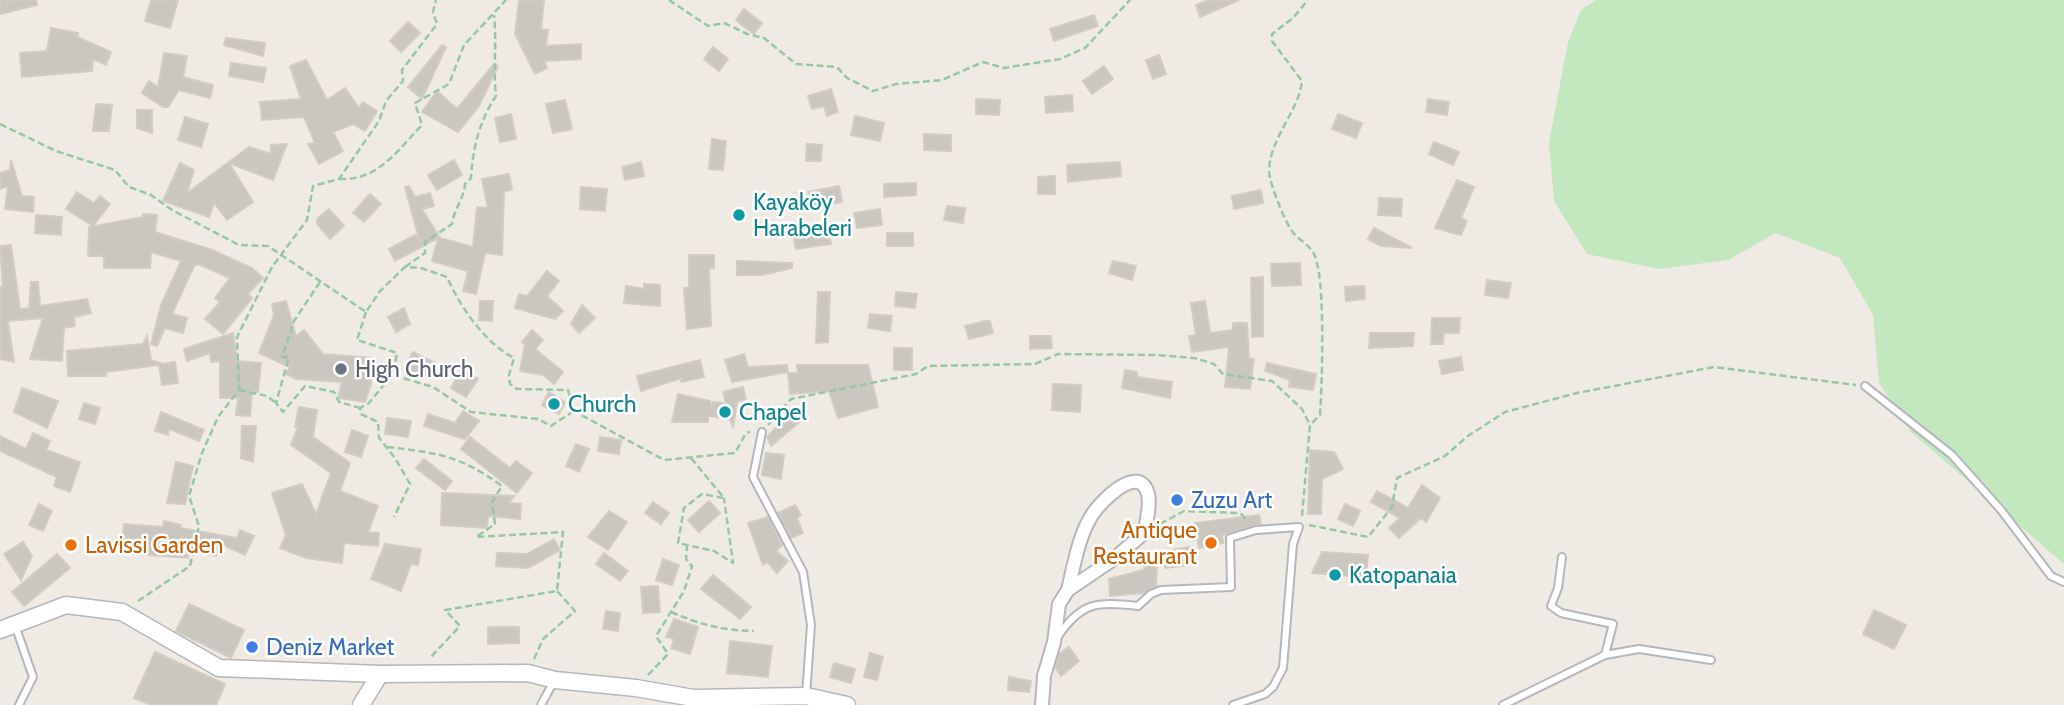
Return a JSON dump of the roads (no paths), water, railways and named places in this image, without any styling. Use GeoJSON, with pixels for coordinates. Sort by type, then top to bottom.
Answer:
{"type":"FeatureCollection","features":[{"type":"Feature","properties":{"kind":"street"},"geometry":{"type":"LineString","coordinates":[[1042,705],[1044,676],[1054,642],[1059,604],[1068,590],[1093,514],[1117,487],[1138,484],[1145,488],[1149,495],[1145,532],[1115,558],[1068,590]]}},
{"type":"Feature","properties":{"kind":"street"},"geometry":{"type":"LineString","coordinates":[[8,627],[66,605],[122,612],[219,668],[380,674],[528,673],[555,680],[636,688],[693,698],[806,696],[847,705]]}},
{"type":"Feature","properties":{"kind":"street"},"geometry":{"type":"LineString","coordinates":[[361,705],[380,674]]}},
{"type":"Feature","properties":{"kind":"lane"},"geometry":{"type":"LineString","coordinates":[[1865,386],[1952,455],[2001,510],[2051,576],[2064,582]]}},
{"type":"Feature","properties":{"kind":"lane"},"geometry":{"type":"LineString","coordinates":[[762,432],[753,477],[803,572],[811,625],[806,696]]}},
{"type":"Feature","properties":{"kind":"lane"},"geometry":{"type":"LineString","coordinates":[[1054,642],[1074,614],[1087,607],[1101,603],[1138,606],[1151,594],[1161,590],[1231,587],[1230,538],[1256,530],[1299,527],[1293,544],[1283,668],[1273,687],[1256,702],[1233,705]]}},
{"type":"Feature","properties":{"kind":"lane"},"geometry":{"type":"LineString","coordinates":[[1562,557],[1558,588],[1551,606],[1561,613],[1613,624],[1605,655]]}},
{"type":"Feature","properties":{"kind":"lane"},"geometry":{"type":"LineString","coordinates":[[8,627],[33,677],[19,705]]}},
{"type":"Feature","properties":{"kind":"lane"},"geometry":{"type":"LineString","coordinates":[[1503,705],[1605,655],[1639,649],[1711,660]]}},
{"type":"Feature","properties":{"kind":"lane"},"geometry":{"type":"LineString","coordinates":[[541,705],[555,680]]}},
{"type":"Feature","properties":{"kind":"place","name":"Kayaköy Harabeleri"},"geometry":{"type":"Point","coordinates":[739,215]}},
{"type":"Feature","properties":{"kind":"place","name":"High Church"},"geometry":{"type":"Point","coordinates":[341,369]}},
{"type":"Feature","properties":{"kind":"place","name":"Church"},"geometry":{"type":"Point","coordinates":[554,404]}},
{"type":"Feature","properties":{"kind":"place","name":"Chapel"},"geometry":{"type":"Point","coordinates":[725,412]}},
{"type":"Feature","properties":{"kind":"place","name":"Zuzu Art"},"geometry":{"type":"Point","coordinates":[1177,500]}},
{"type":"Feature","properties":{"kind":"place","name":"Antique Restaurant"},"geometry":{"type":"Point","coordinates":[1211,543]}},
{"type":"Feature","properties":{"kind":"place","name":"Lavissi Garden"},"geometry":{"type":"Point","coordinates":[71,545]}},
{"type":"Feature","properties":{"kind":"place","name":"Katopanaia"},"geometry":{"type":"Point","coordinates":[1335,575]}},
{"type":"Feature","properties":{"kind":"place","name":"Deniz Market"},"geometry":{"type":"Point","coordinates":[252,647]}}]}
